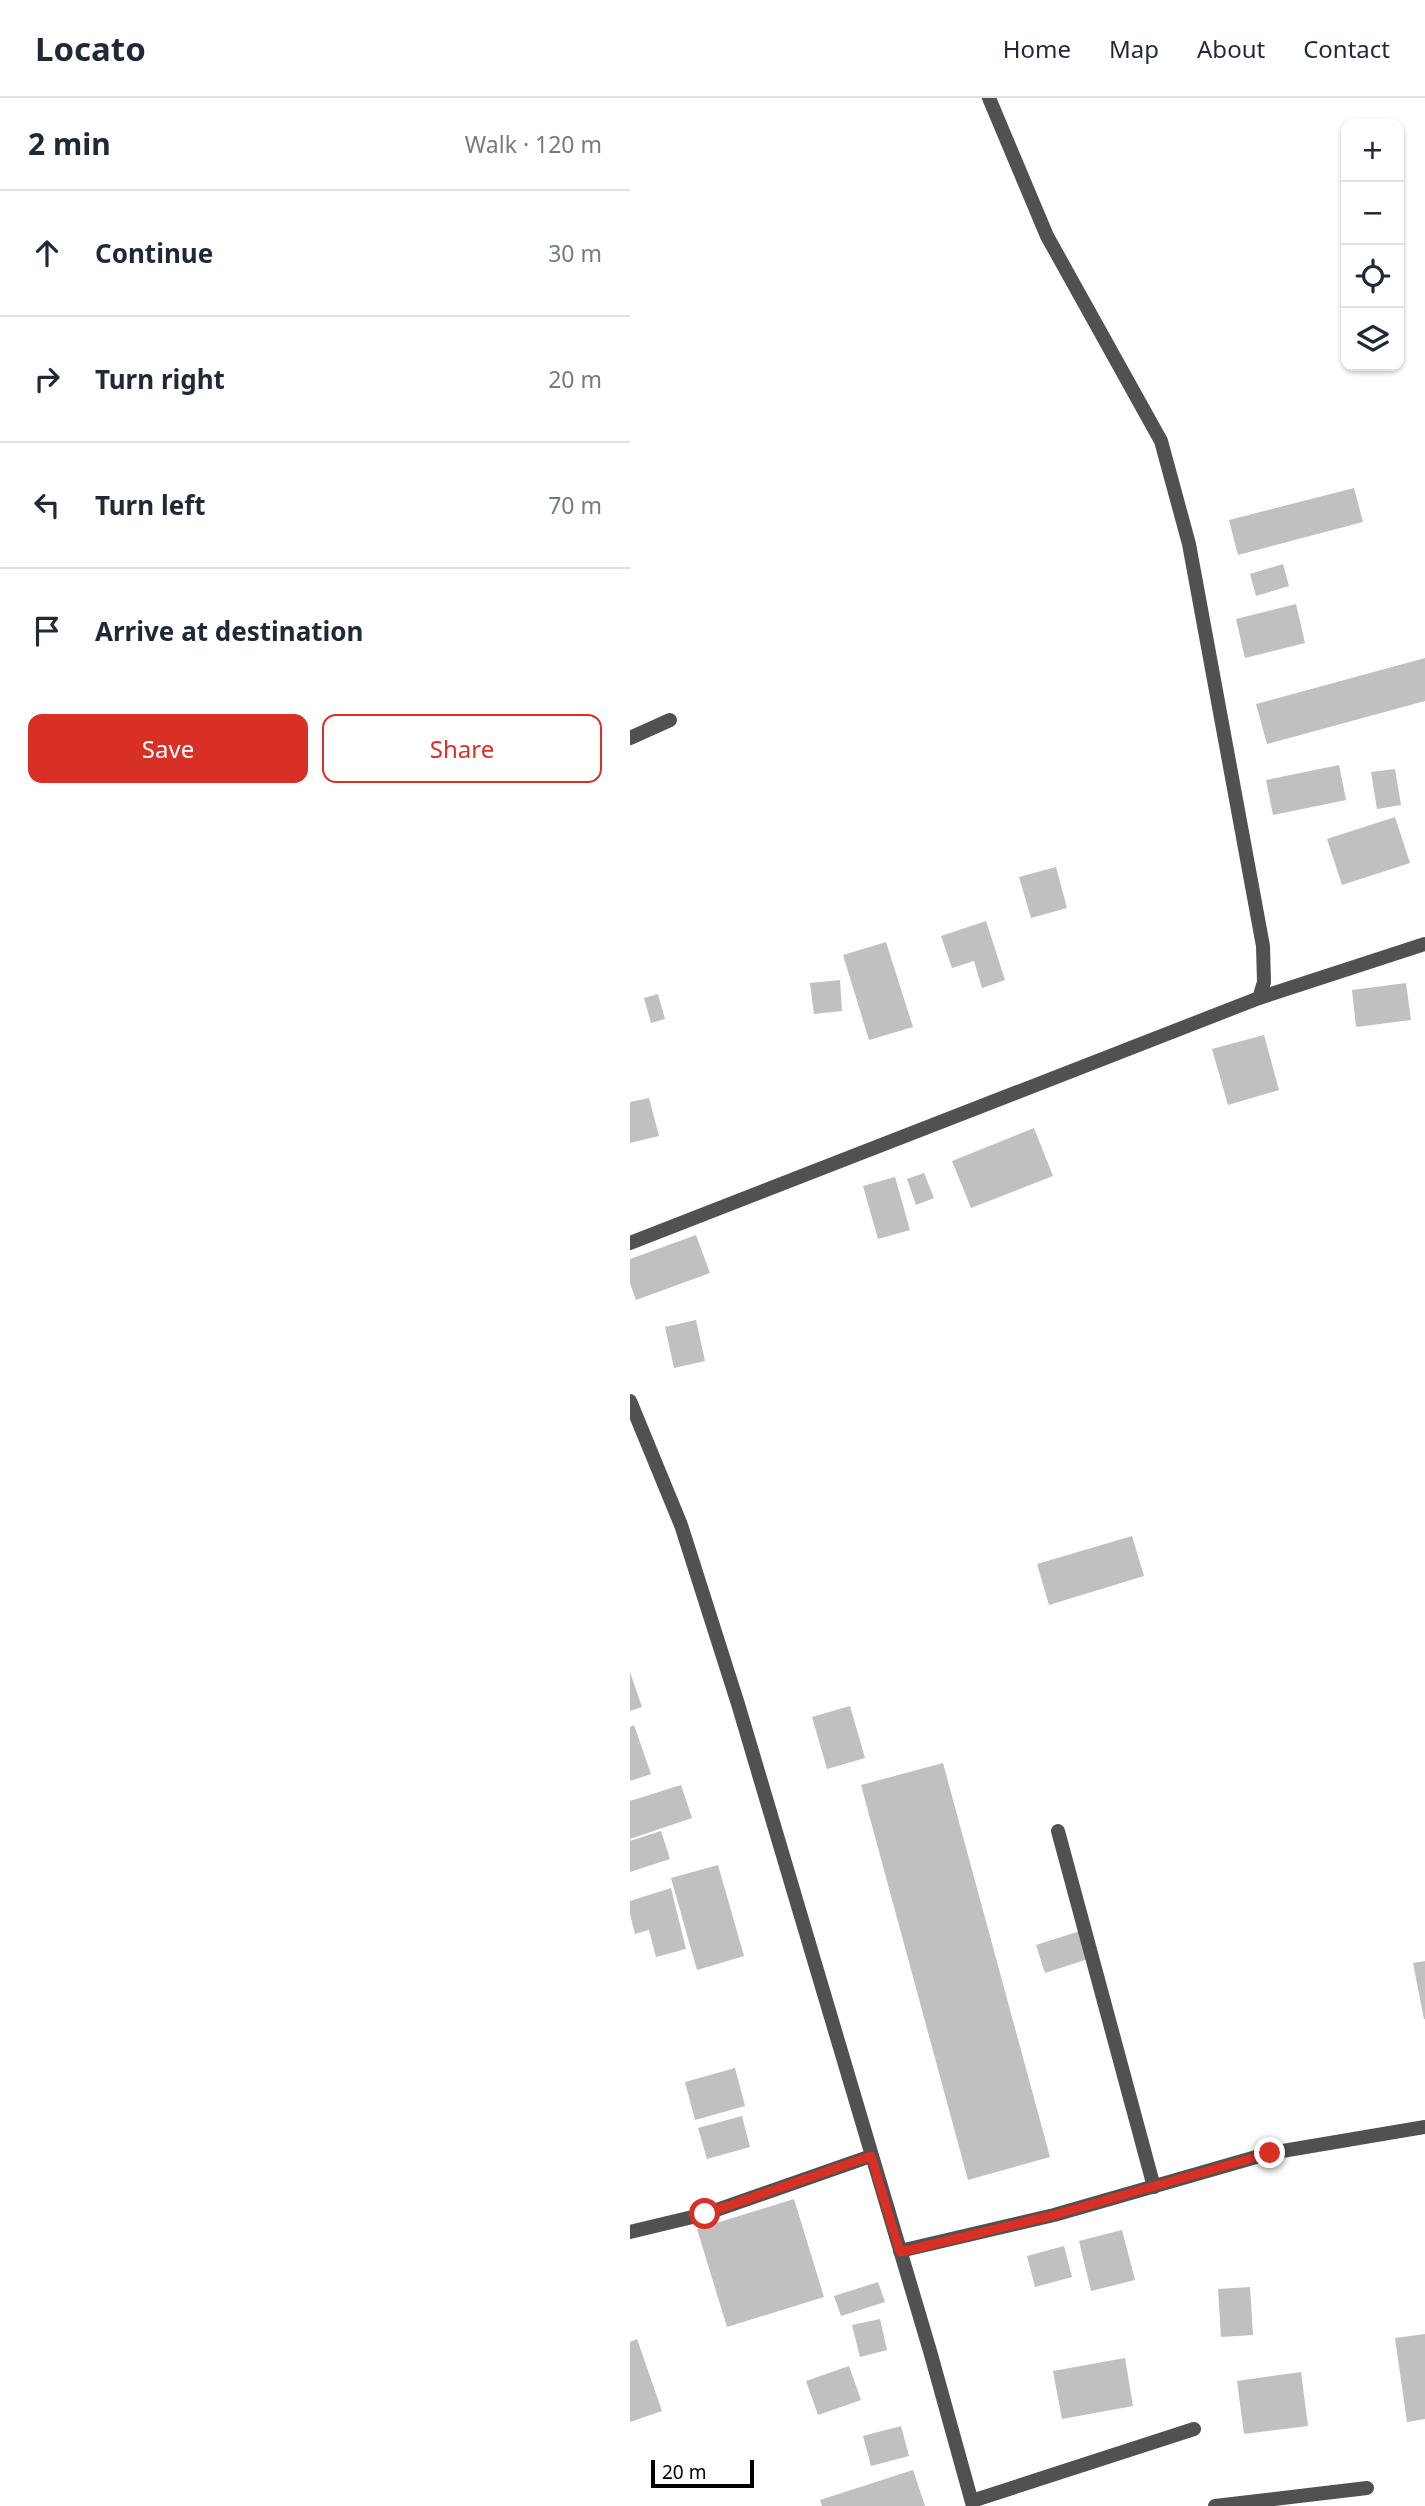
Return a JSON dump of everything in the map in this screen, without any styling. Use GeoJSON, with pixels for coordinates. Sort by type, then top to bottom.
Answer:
{"type":"FeatureCollection","features":[{"type":"Feature","properties":{"kind":"street"},"geometry":{"type":"LineString","coordinates":[[989,98],[1047,236],[1161,441],[1189,544],[1263,946],[1264,982],[1259,998]]}},
{"type":"Feature","properties":{"kind":"street"},"geometry":{"type":"LineString","coordinates":[[630,738],[670,720]]}},
{"type":"Feature","properties":{"kind":"street"},"geometry":{"type":"LineString","coordinates":[[630,1243],[1259,998],[1425,944]]}},
{"type":"Feature","properties":{"kind":"street"},"geometry":{"type":"LineString","coordinates":[[630,1401],[681,1525],[738,1703],[973,2504],[1194,2429]]}},
{"type":"Feature","properties":{"kind":"street"},"geometry":{"type":"LineString","coordinates":[[1058,1831],[1154,2187]]}},
{"type":"Feature","properties":{"kind":"street"},"geometry":{"type":"LineString","coordinates":[[900,2252],[1054,2215],[1270,2153],[1425,2127]]}},
{"type":"Feature","properties":{"kind":"street"},"geometry":{"type":"LineString","coordinates":[[630,2232],[705,2214],[871,2156]]}},
{"type":"Feature","properties":{"kind":"street"},"geometry":{"type":"LineString","coordinates":[[1215,2506],[1367,2488]]}},
{"type":"Feature","properties":{"kind":"building"},"geometry":{"type":"Polygon","coordinates":[[[1354,488],[1363,522],[1238,555],[1229,520],[1354,488]]]}},
{"type":"Feature","properties":{"kind":"building"},"geometry":{"type":"Polygon","coordinates":[[[1283,564],[1289,586],[1256,596],[1250,574],[1283,564]]]}},
{"type":"Feature","properties":{"kind":"building"},"geometry":{"type":"Polygon","coordinates":[[[1296,604],[1305,643],[1245,658],[1236,619],[1296,604]]]}},
{"type":"Feature","properties":{"kind":"building"},"geometry":{"type":"Polygon","coordinates":[[[1425,658],[1425,701],[1267,744],[1256,704],[1425,658]]]}},
{"type":"Feature","properties":{"kind":"building"},"geometry":{"type":"Polygon","coordinates":[[[1339,765],[1346,800],[1273,815],[1266,780],[1339,765]]]}},
{"type":"Feature","properties":{"kind":"building"},"geometry":{"type":"Polygon","coordinates":[[[1395,769],[1401,805],[1377,809],[1371,772],[1395,769]]]}},
{"type":"Feature","properties":{"kind":"building"},"geometry":{"type":"Polygon","coordinates":[[[1395,817],[1410,863],[1342,885],[1327,839],[1395,817]]]}},
{"type":"Feature","properties":{"kind":"building"},"geometry":{"type":"Polygon","coordinates":[[[1056,867],[1067,908],[1031,918],[1019,877],[1056,867]]]}},
{"type":"Feature","properties":{"kind":"building"},"geometry":{"type":"Polygon","coordinates":[[[986,921],[1005,980],[982,988],[974,961],[952,968],[941,936],[986,921]]]}},
{"type":"Feature","properties":{"kind":"building"},"geometry":{"type":"Polygon","coordinates":[[[886,942],[913,1027],[869,1040],[843,955],[886,942]]]}},
{"type":"Feature","properties":{"kind":"building"},"geometry":{"type":"Polygon","coordinates":[[[840,980],[842,1011],[814,1014],[810,983],[840,980]]]}},
{"type":"Feature","properties":{"kind":"building"},"geometry":{"type":"Polygon","coordinates":[[[1406,983],[1411,1020],[1356,1027],[1352,990],[1406,983]]]}},
{"type":"Feature","properties":{"kind":"building"},"geometry":{"type":"Polygon","coordinates":[[[658,994],[665,1019],[651,1023],[644,998],[658,994]]]}},
{"type":"Feature","properties":{"kind":"building"},"geometry":{"type":"Polygon","coordinates":[[[1264,1035],[1279,1090],[1228,1105],[1212,1049],[1264,1035]]]}},
{"type":"Feature","properties":{"kind":"building"},"geometry":{"type":"Polygon","coordinates":[[[649,1098],[659,1136],[630,1143],[630,1102],[649,1098]]]}},
{"type":"Feature","properties":{"kind":"building"},"geometry":{"type":"Polygon","coordinates":[[[1034,1128],[1053,1176],[971,1208],[952,1161],[1034,1128]]]}},
{"type":"Feature","properties":{"kind":"building"},"geometry":{"type":"Polygon","coordinates":[[[924,1173],[934,1198],[916,1205],[907,1179],[924,1173]]]}},
{"type":"Feature","properties":{"kind":"building"},"geometry":{"type":"Polygon","coordinates":[[[895,1177],[910,1230],[878,1239],[863,1186],[895,1177]]]}},
{"type":"Feature","properties":{"kind":"building"},"geometry":{"type":"Polygon","coordinates":[[[696,1235],[710,1273],[636,1300],[630,1283],[630,1259],[696,1235]]]}},
{"type":"Feature","properties":{"kind":"building"},"geometry":{"type":"Polygon","coordinates":[[[696,1320],[705,1361],[674,1368],[665,1327],[696,1320]]]}},
{"type":"Feature","properties":{"kind":"building"},"geometry":{"type":"Polygon","coordinates":[[[1132,1536],[1144,1576],[1049,1605],[1037,1564],[1132,1536]]]}},
{"type":"Feature","properties":{"kind":"building"},"geometry":{"type":"Polygon","coordinates":[[[630,1672],[642,1707],[630,1711],[630,1672]]]}},
{"type":"Feature","properties":{"kind":"building"},"geometry":{"type":"Polygon","coordinates":[[[850,1706],[865,1758],[827,1769],[812,1717],[850,1706]]]}},
{"type":"Feature","properties":{"kind":"building"},"geometry":{"type":"Polygon","coordinates":[[[634,1725],[651,1774],[630,1781],[630,1727],[634,1725]]]}},
{"type":"Feature","properties":{"kind":"building"},"geometry":{"type":"Polygon","coordinates":[[[943,1763],[1050,2157],[968,2180],[861,1785],[943,1763]]]}},
{"type":"Feature","properties":{"kind":"building"},"geometry":{"type":"Polygon","coordinates":[[[681,1785],[692,1818],[630,1839],[630,1801],[681,1785]]]}},
{"type":"Feature","properties":{"kind":"building"},"geometry":{"type":"Polygon","coordinates":[[[661,1831],[670,1859],[630,1872],[630,1841],[661,1831]]]}},
{"type":"Feature","properties":{"kind":"building"},"geometry":{"type":"Polygon","coordinates":[[[718,1865],[744,1956],[697,1970],[671,1878],[718,1865]]]}},
{"type":"Feature","properties":{"kind":"building"},"geometry":{"type":"Polygon","coordinates":[[[671,1888],[686,1949],[656,1957],[649,1930],[635,1934],[630,1901],[671,1888]]]}},
{"type":"Feature","properties":{"kind":"building"},"geometry":{"type":"Polygon","coordinates":[[[1080,1931],[1088,1959],[1045,1973],[1036,1945],[1080,1931]]]}},
{"type":"Feature","properties":{"kind":"building"},"geometry":{"type":"Polygon","coordinates":[[[1425,1961],[1425,2019],[1424,2019],[1413,1963],[1425,1961]]]}},
{"type":"Feature","properties":{"kind":"building"},"geometry":{"type":"Polygon","coordinates":[[[735,2068],[745,2106],[695,2120],[685,2082],[735,2068]]]}},
{"type":"Feature","properties":{"kind":"building"},"geometry":{"type":"Polygon","coordinates":[[[742,2116],[750,2147],[707,2159],[698,2128],[742,2116]]]}},
{"type":"Feature","properties":{"kind":"building"},"geometry":{"type":"Polygon","coordinates":[[[794,2199],[824,2297],[727,2327],[697,2229],[794,2199]]]}},
{"type":"Feature","properties":{"kind":"building"},"geometry":{"type":"Polygon","coordinates":[[[1122,2230],[1135,2280],[1091,2291],[1079,2241],[1122,2230]]]}},
{"type":"Feature","properties":{"kind":"building"},"geometry":{"type":"Polygon","coordinates":[[[1064,2246],[1072,2277],[1035,2287],[1027,2256],[1064,2246]]]}},
{"type":"Feature","properties":{"kind":"building"},"geometry":{"type":"Polygon","coordinates":[[[878,2282],[885,2302],[841,2316],[834,2296],[878,2282]]]}},
{"type":"Feature","properties":{"kind":"building"},"geometry":{"type":"Polygon","coordinates":[[[1250,2287],[1253,2335],[1221,2337],[1218,2289],[1250,2287]]]}},
{"type":"Feature","properties":{"kind":"building"},"geometry":{"type":"Polygon","coordinates":[[[880,2319],[887,2350],[860,2357],[852,2325],[880,2319]]]}},
{"type":"Feature","properties":{"kind":"building"},"geometry":{"type":"Polygon","coordinates":[[[1425,2334],[1425,2419],[1407,2422],[1395,2338],[1425,2334]]]}},
{"type":"Feature","properties":{"kind":"building"},"geometry":{"type":"Polygon","coordinates":[[[637,2339],[662,2411],[630,2422],[630,2342],[637,2339]]]}},
{"type":"Feature","properties":{"kind":"building"},"geometry":{"type":"Polygon","coordinates":[[[1125,2358],[1133,2406],[1062,2419],[1053,2371],[1125,2358]]]}},
{"type":"Feature","properties":{"kind":"building"},"geometry":{"type":"Polygon","coordinates":[[[849,2366],[861,2400],[818,2415],[806,2381],[849,2366]]]}},
{"type":"Feature","properties":{"kind":"building"},"geometry":{"type":"Polygon","coordinates":[[[1301,2372],[1308,2426],[1244,2434],[1237,2381],[1301,2372]]]}},
{"type":"Feature","properties":{"kind":"building"},"geometry":{"type":"Polygon","coordinates":[[[901,2426],[909,2456],[871,2466],[863,2436],[901,2426]]]}},
{"type":"Feature","properties":{"kind":"building"},"geometry":{"type":"Polygon","coordinates":[[[913,2470],[925,2506],[822,2506],[820,2500],[913,2470]]]}},
{"type":"Feature","properties":{"kind":"route"},"geometry":{"type":"LineString","coordinates":[[705,2214],[871,2156],[900,2252],[1054,2215],[1270,2153]]}}]}
